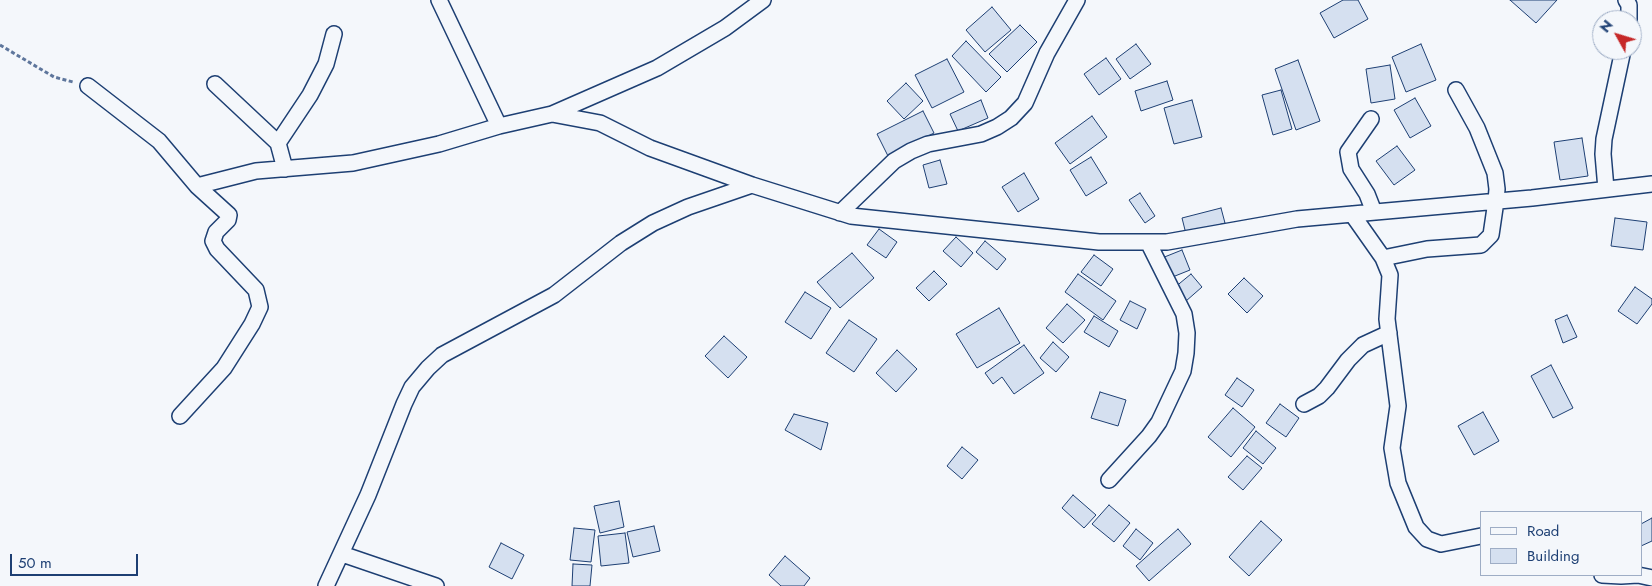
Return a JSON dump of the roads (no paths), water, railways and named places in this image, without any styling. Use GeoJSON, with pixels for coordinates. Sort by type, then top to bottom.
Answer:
{"type":"FeatureCollection","features":[{"type":"Feature","properties":{"kind":"street"},"geometry":{"type":"LineString","coordinates":[[439,0],[499,126]]}},
{"type":"Feature","properties":{"kind":"street"},"geometry":{"type":"LineString","coordinates":[[197,186],[256,171],[353,164],[552,114],[656,68],[726,28],[763,0]]}},
{"type":"Feature","properties":{"kind":"street"},"geometry":{"type":"LineString","coordinates":[[840,213],[894,161],[911,151],[928,144],[980,134],[997,127],[1011,118],[1025,103],[1054,39],[1077,0]]}},
{"type":"Feature","properties":{"kind":"street"},"geometry":{"type":"LineString","coordinates":[[278,144],[318,80],[326,64],[334,34]]}},
{"type":"Feature","properties":{"kind":"street"},"geometry":{"type":"LineString","coordinates":[[1606,189],[1603,154],[1604,139],[1621,60]]}},
{"type":"Feature","properties":{"kind":"street"},"geometry":{"type":"LineString","coordinates":[[215,84],[278,144],[285,168]]}},
{"type":"Feature","properties":{"kind":"street"},"geometry":{"type":"LineString","coordinates":[[88,86],[159,141],[197,186],[229,214],[228,220],[216,232],[213,241],[217,249],[256,290],[260,308],[224,368],[180,416]]}},
{"type":"Feature","properties":{"kind":"street"},"geometry":{"type":"LineString","coordinates":[[1383,258],[1426,249],[1481,245],[1491,235],[1497,189],[1495,173],[1477,128],[1456,90]]}},
{"type":"Feature","properties":{"kind":"street"},"geometry":{"type":"LineString","coordinates":[[552,114],[600,122],[650,148],[752,186],[851,216],[1089,241],[1167,242],[1298,219],[1496,201],[1652,184]]}},
{"type":"Feature","properties":{"kind":"street"},"geometry":{"type":"LineString","coordinates":[[1371,119],[1348,152],[1351,169],[1367,194],[1374,212]]}},
{"type":"Feature","properties":{"kind":"street"},"geometry":{"type":"LineString","coordinates":[[326,586],[368,495],[404,404],[412,387],[428,368],[442,355],[554,295],[622,243],[653,223],[688,207],[752,186]]}},
{"type":"Feature","properties":{"kind":"street"},"geometry":{"type":"LineString","coordinates":[[1352,214],[1383,258],[1390,275],[1387,320],[1398,406],[1392,448],[1398,482],[1416,527],[1427,539],[1441,544],[1480,536]]}},
{"type":"Feature","properties":{"kind":"street"},"geometry":{"type":"LineString","coordinates":[[1109,480],[1149,436],[1158,422],[1183,371],[1186,353],[1187,333],[1184,314],[1148,242]]}},
{"type":"Feature","properties":{"kind":"street"},"geometry":{"type":"LineString","coordinates":[[1304,404],[1319,396],[1348,360],[1363,345],[1389,333]]}},
{"type":"Feature","properties":{"kind":"street"},"geometry":{"type":"LineString","coordinates":[[342,554],[436,586]]}}]}
